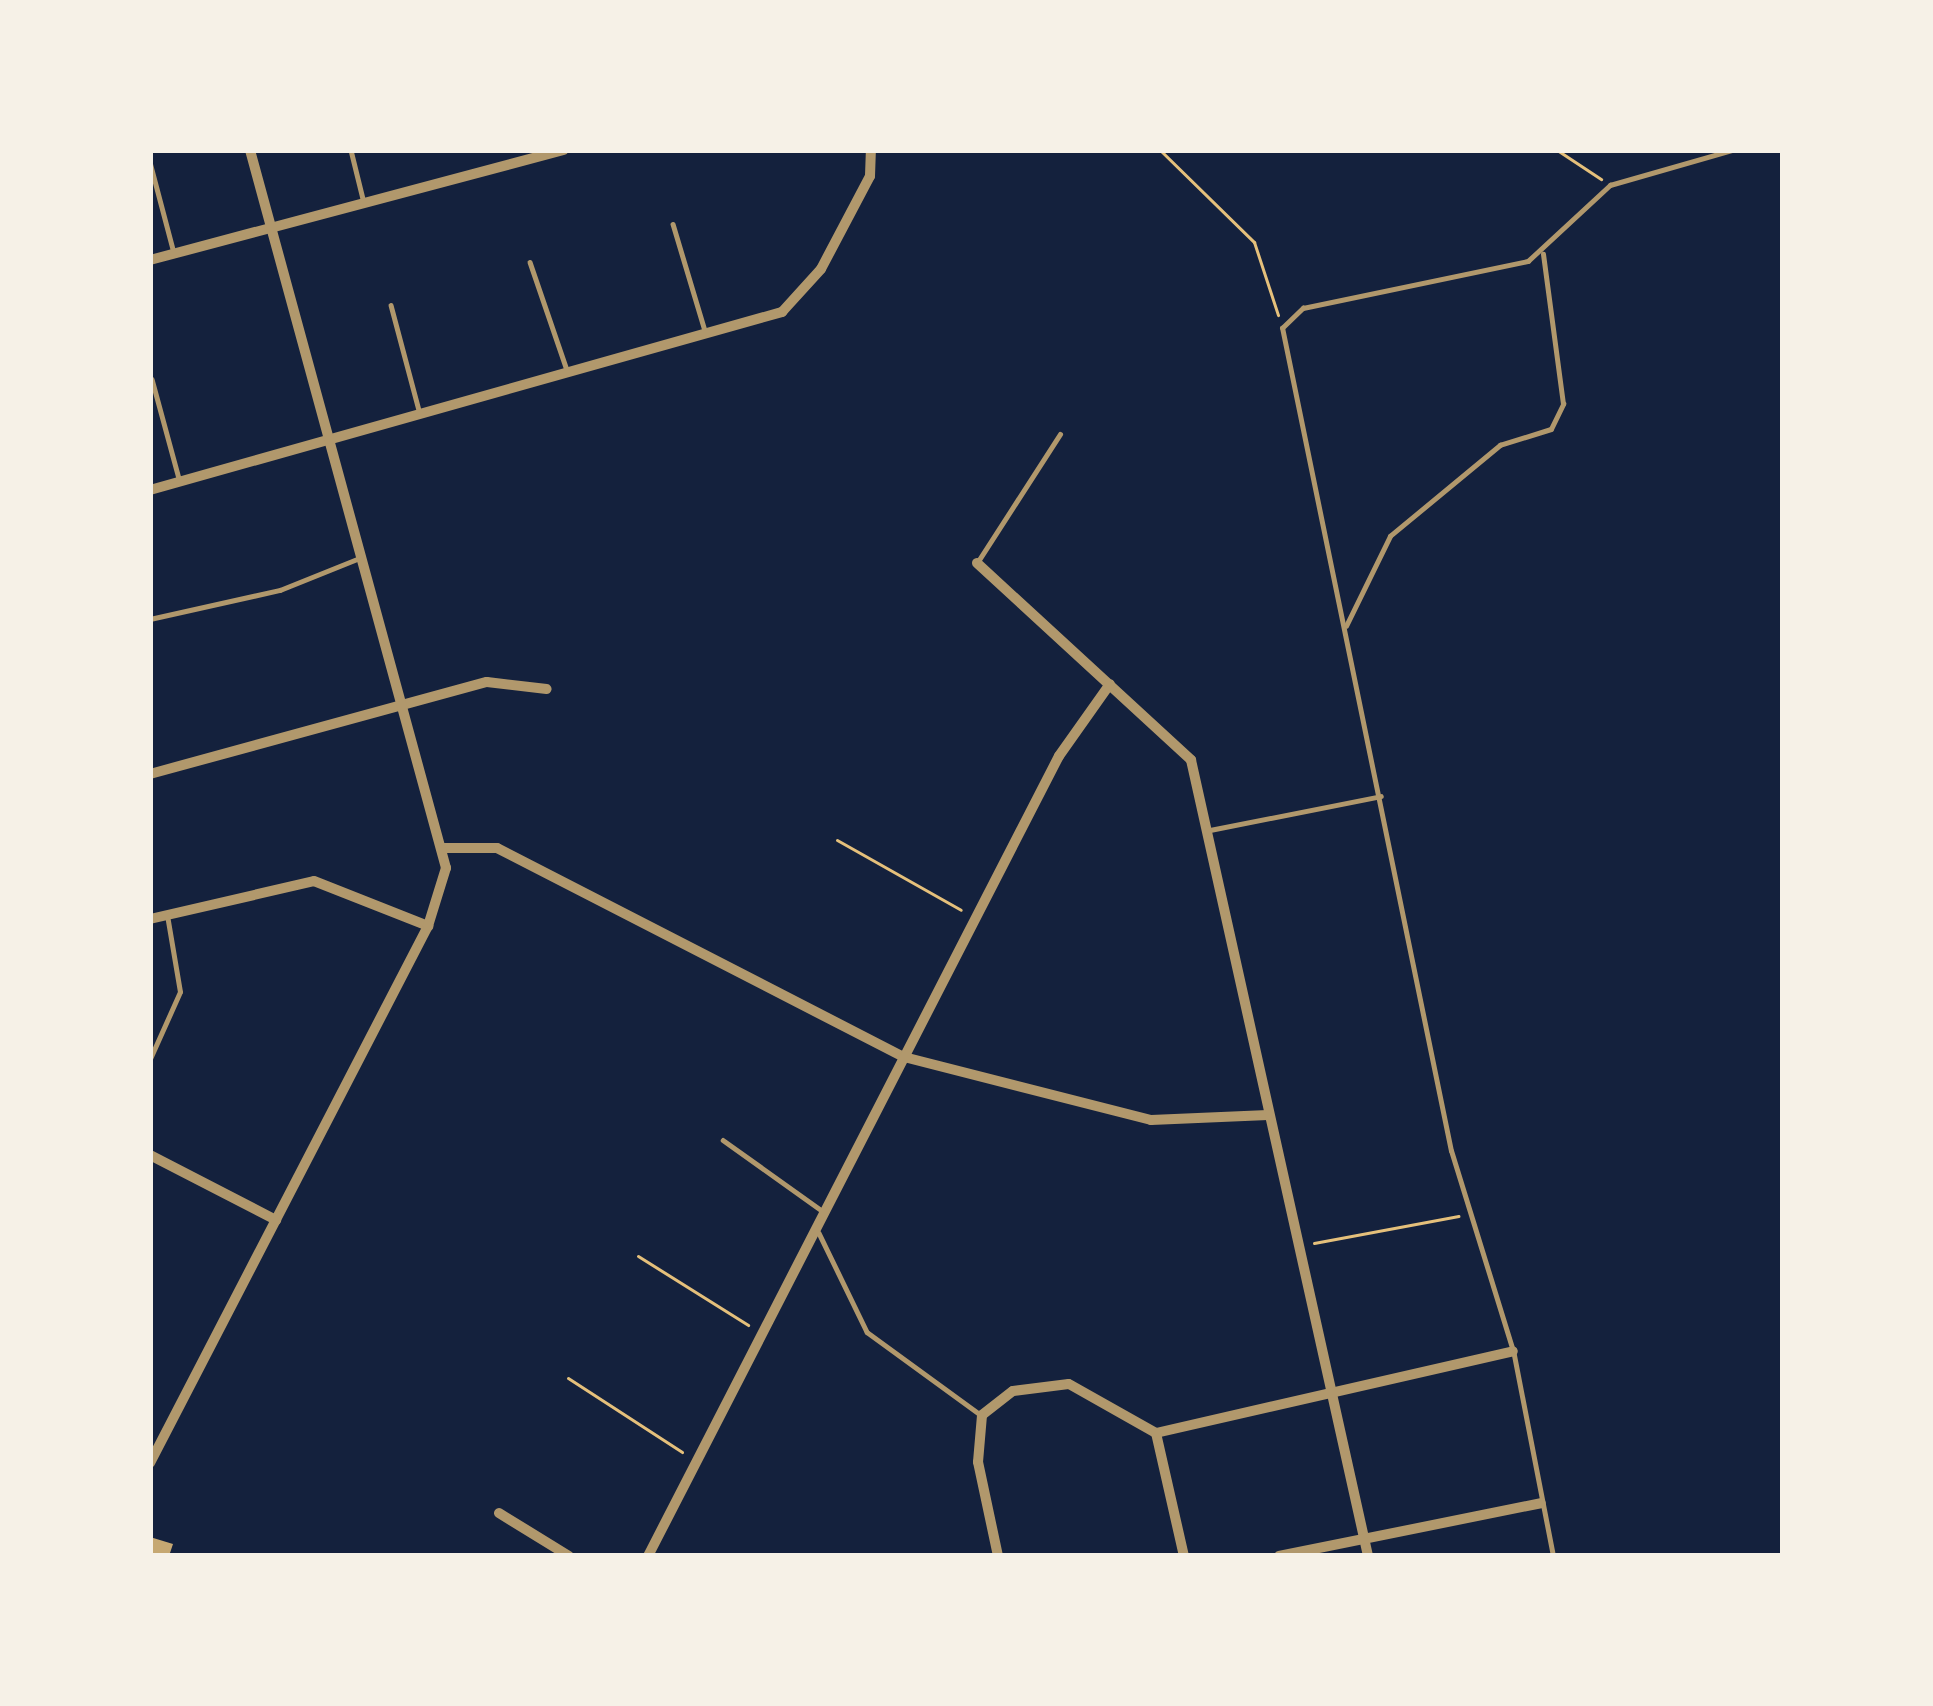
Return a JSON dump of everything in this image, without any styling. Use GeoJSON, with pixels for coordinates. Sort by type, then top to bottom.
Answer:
{"type":"FeatureCollection","features":[{"type":"Feature","properties":{"kind":"street"},"geometry":{"type":"LineString","coordinates":[[150,1463],[428,926],[444,848],[250,150]]}},
{"type":"Feature","properties":{"kind":"street"},"geometry":{"type":"LineString","coordinates":[[150,260],[564,150]]}},
{"type":"Feature","properties":{"kind":"street"},"geometry":{"type":"LineString","coordinates":[[150,490],[706,337],[804,296],[870,176],[871,150]]}},
{"type":"Feature","properties":{"kind":"street"},"geometry":{"type":"LineString","coordinates":[[976,563],[1185,748],[1210,830],[1268,1115],[1368,1556]]}},
{"type":"Feature","properties":{"kind":"street"},"geometry":{"type":"LineString","coordinates":[[150,774],[500,680],[547,689]]}},
{"type":"Feature","properties":{"kind":"street"},"geometry":{"type":"LineString","coordinates":[[648,1556],[974,918],[1110,684]]}},
{"type":"Feature","properties":{"kind":"street"},"geometry":{"type":"LineString","coordinates":[[444,848],[497,848],[904,1057],[1165,1122],[1268,1115]]}},
{"type":"Feature","properties":{"kind":"street"},"geometry":{"type":"LineString","coordinates":[[150,919],[314,881],[428,926]]}},
{"type":"Feature","properties":{"kind":"street"},"geometry":{"type":"LineString","coordinates":[[150,1155],[276,1220]]}},
{"type":"Feature","properties":{"kind":"street"},"geometry":{"type":"LineString","coordinates":[[998,1556],[977,1462],[982,1415],[1013,1391],[1069,1384],[1156,1433],[1514,1351]]}},
{"type":"Feature","properties":{"kind":"street"},"geometry":{"type":"LineString","coordinates":[[1156,1433],[1184,1556]]}},
{"type":"Feature","properties":{"kind":"street"},"geometry":{"type":"LineString","coordinates":[[1279,1556],[1541,1503]]}},
{"type":"Feature","properties":{"kind":"street"},"geometry":{"type":"LineString","coordinates":[[499,1513],[569,1556]]}},
{"type":"Feature","properties":{"kind":"lane"},"geometry":{"type":"LineString","coordinates":[[351,150],[365,205]]}},
{"type":"Feature","properties":{"kind":"lane"},"geometry":{"type":"LineString","coordinates":[[501,150],[505,167]]}},
{"type":"Feature","properties":{"kind":"lane"},"geometry":{"type":"LineString","coordinates":[[1552,1556],[1514,1351],[1472,1213],[1282,328],[1303,308],[1544,254],[1610,185],[1732,150]]}},
{"type":"Feature","properties":{"kind":"lane"},"geometry":{"type":"LineString","coordinates":[[150,162],[175,254]]}},
{"type":"Feature","properties":{"kind":"lane"},"geometry":{"type":"LineString","coordinates":[[673,224],[706,337]]}},
{"type":"Feature","properties":{"kind":"lane"},"geometry":{"type":"LineString","coordinates":[[1346,626],[1390,536],[1500,446],[1551,429],[1563,404],[1544,254]]}},
{"type":"Feature","properties":{"kind":"lane"},"geometry":{"type":"LineString","coordinates":[[530,262],[568,374]]}},
{"type":"Feature","properties":{"kind":"lane"},"geometry":{"type":"LineString","coordinates":[[391,305],[421,415]]}},
{"type":"Feature","properties":{"kind":"lane"},"geometry":{"type":"LineString","coordinates":[[152,379],[180,482]]}},
{"type":"Feature","properties":{"kind":"lane"},"geometry":{"type":"LineString","coordinates":[[976,563],[1060,434]]}},
{"type":"Feature","properties":{"kind":"lane"},"geometry":{"type":"LineString","coordinates":[[150,619],[280,590],[363,556]]}},
{"type":"Feature","properties":{"kind":"lane"},"geometry":{"type":"LineString","coordinates":[[1210,830],[1382,796]]}},
{"type":"Feature","properties":{"kind":"lane"},"geometry":{"type":"LineString","coordinates":[[150,1058],[180,992],[167,915]]}},
{"type":"Feature","properties":{"kind":"lane"},"geometry":{"type":"LineString","coordinates":[[723,1140],[825,1213]]}},
{"type":"Feature","properties":{"kind":"lane"},"geometry":{"type":"LineString","coordinates":[[817,1227],[866,1332],[982,1415]]}},
{"type":"Feature","properties":{"kind":"path"},"geometry":{"type":"LineString","coordinates":[[1160,150],[1254,242],[1282,328]]}},
{"type":"Feature","properties":{"kind":"path"},"geometry":{"type":"LineString","coordinates":[[1557,150],[1610,185]]}},
{"type":"Feature","properties":{"kind":"path"},"geometry":{"type":"LineString","coordinates":[[837,840],[974,918]]}},
{"type":"Feature","properties":{"kind":"path"},"geometry":{"type":"LineString","coordinates":[[1300,1245],[1472,1213]]}},
{"type":"Feature","properties":{"kind":"path"},"geometry":{"type":"LineString","coordinates":[[638,1256],[762,1334]]}},
{"type":"Feature","properties":{"kind":"path"},"geometry":{"type":"LineString","coordinates":[[568,1378],[695,1461]]}},
{"type":"Feature","properties":{"kind":"building"},"geometry":{"type":"Polygon","coordinates":[[[150,1537],[173,1544],[169,1556],[150,1556],[150,1537]]]}}]}
